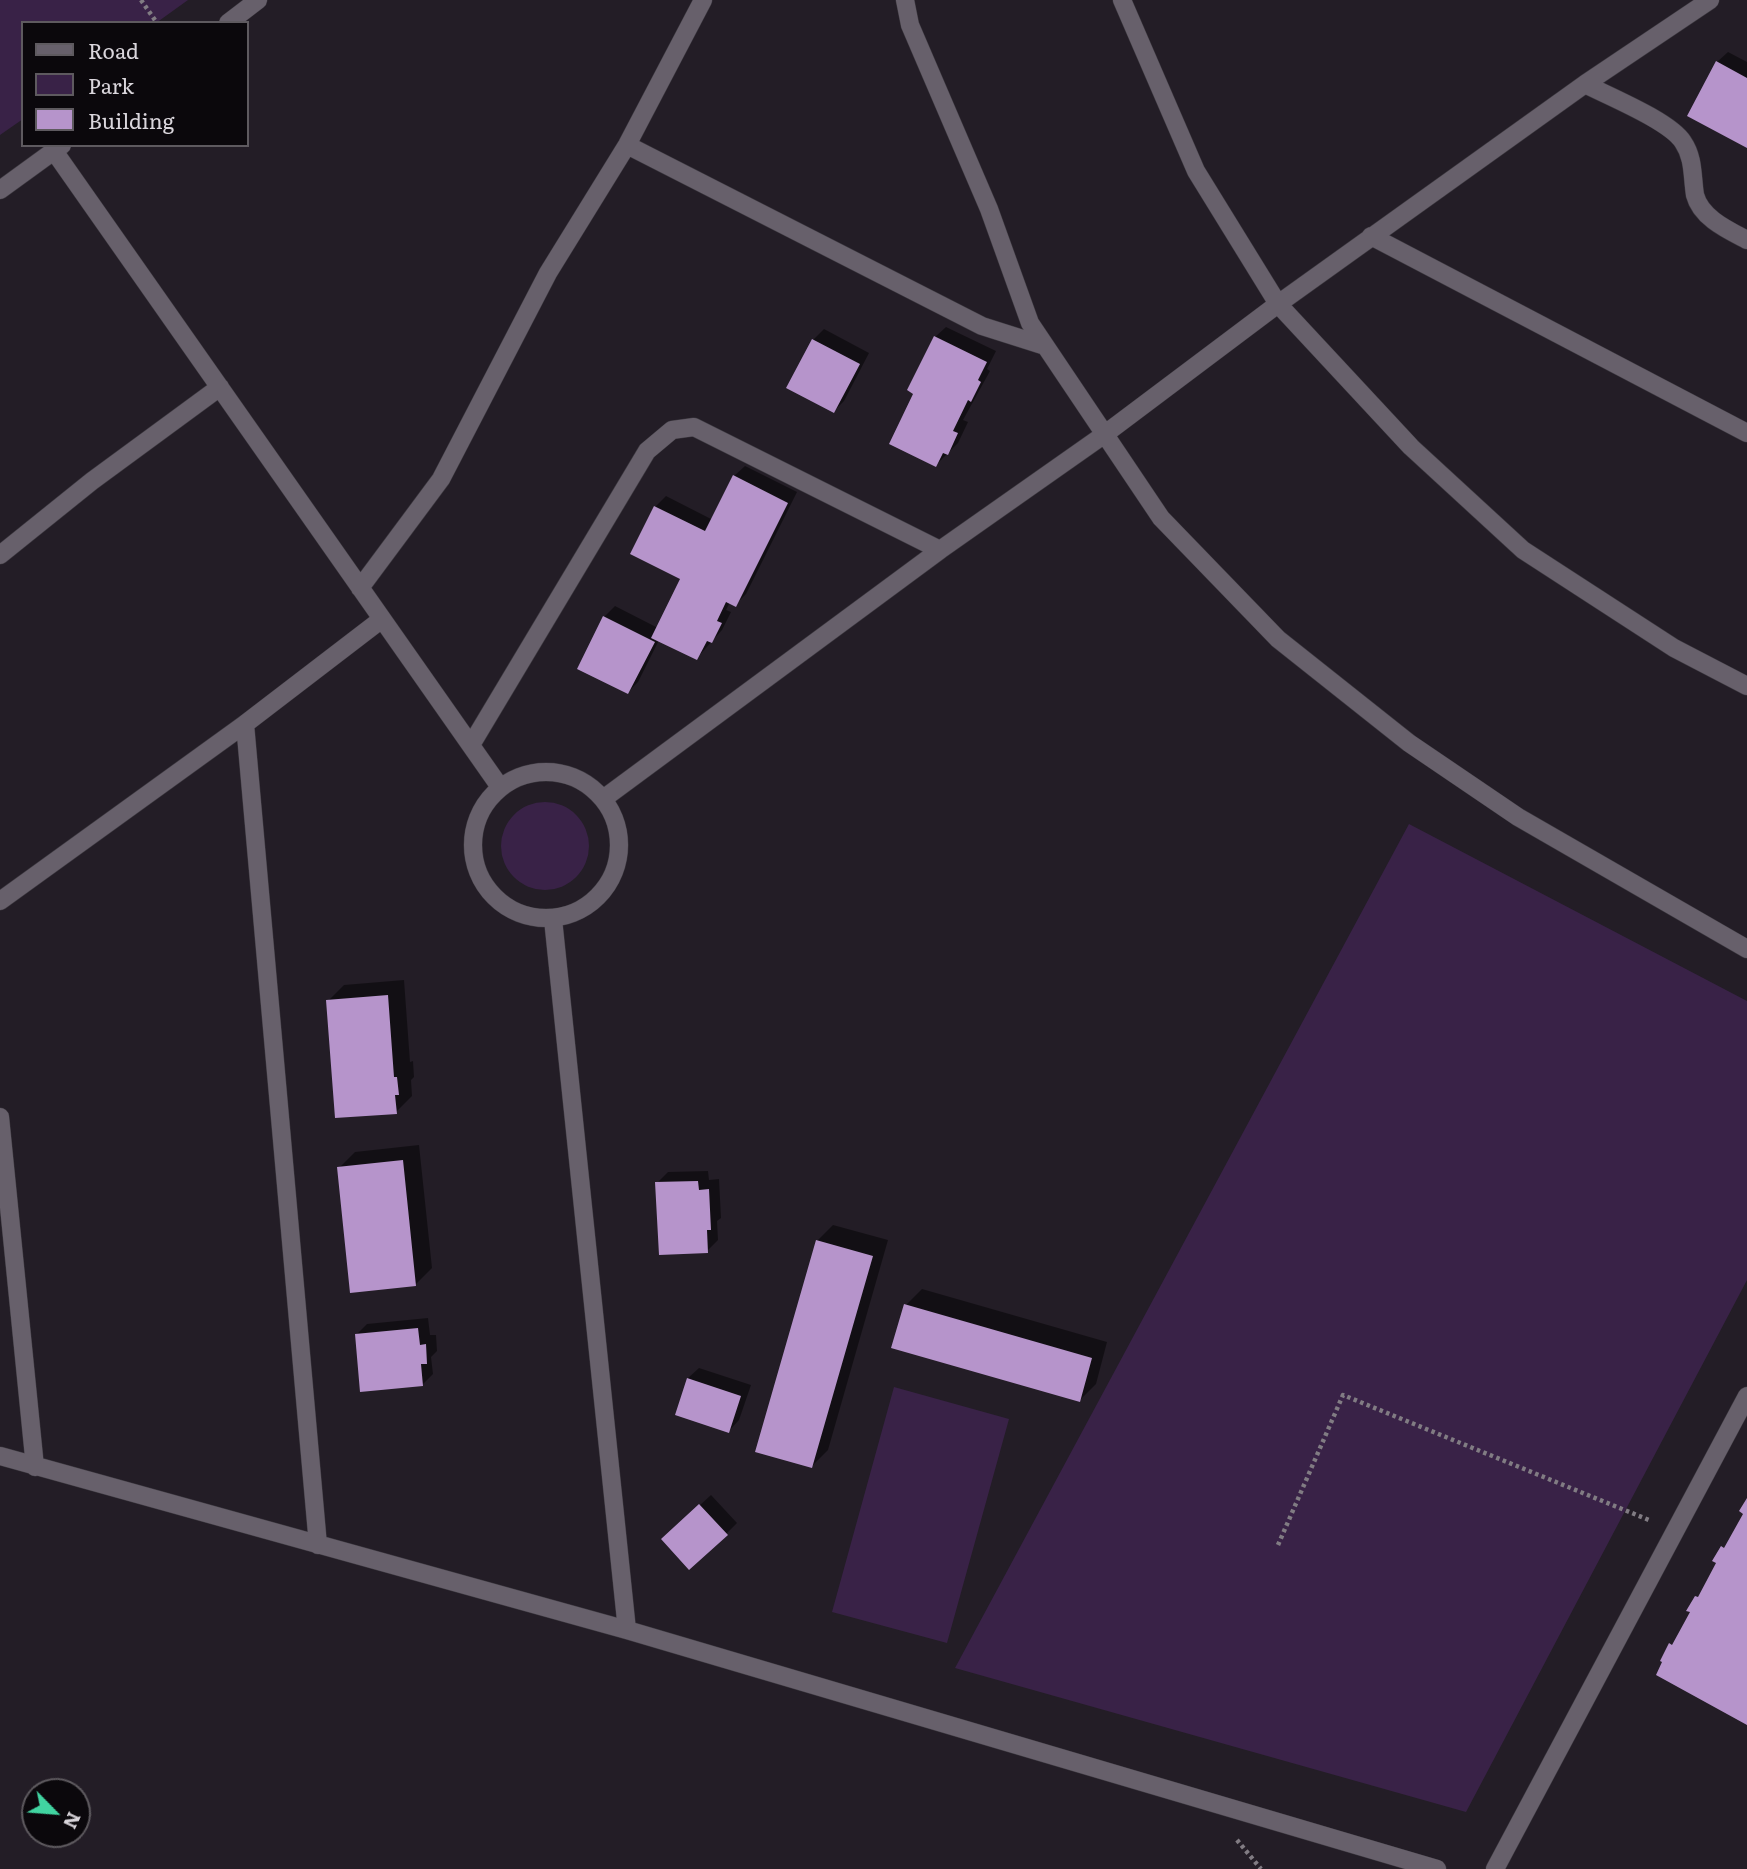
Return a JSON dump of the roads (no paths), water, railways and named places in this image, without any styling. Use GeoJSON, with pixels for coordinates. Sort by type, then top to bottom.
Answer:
{"type":"FeatureCollection","features":[{"type":"Feature","properties":{"kind":"street"},"geometry":{"type":"LineString","coordinates":[[231,21],[258,0]]}},
{"type":"Feature","properties":{"kind":"street"},"geometry":{"type":"LineString","coordinates":[[360,588],[441,479],[548,273],[627,145],[703,0]]}},
{"type":"Feature","properties":{"kind":"street"},"geometry":{"type":"LineString","coordinates":[[905,0],[910,25],[989,209],[1030,323],[1161,518],[1278,639],[1409,743],[1518,817],[1747,949]]}},
{"type":"Feature","properties":{"kind":"street"},"geometry":{"type":"LineString","coordinates":[[1122,0],[1196,171],[1278,304],[1411,447],[1523,550],[1674,649],[1747,686]]}},
{"type":"Feature","properties":{"kind":"street"},"geometry":{"type":"LineString","coordinates":[[603,799],[940,550],[1105,434],[1371,236],[1585,84],[1710,0]]}},
{"type":"Feature","properties":{"kind":"street"},"geometry":{"type":"LineString","coordinates":[[1585,84],[1665,126],[1682,140],[1691,159],[1696,198],[1714,222],[1747,240]]}},
{"type":"Feature","properties":{"kind":"street"},"geometry":{"type":"LineString","coordinates":[[627,145],[982,326],[1045,346]]}},
{"type":"Feature","properties":{"kind":"street"},"geometry":{"type":"LineString","coordinates":[[0,190],[58,148],[220,387],[500,787]]}},
{"type":"Feature","properties":{"kind":"street"},"geometry":{"type":"LineString","coordinates":[[1371,236],[1747,433]]}},
{"type":"Feature","properties":{"kind":"street"},"geometry":{"type":"LineString","coordinates":[[0,555],[92,481],[220,387]]}},
{"type":"Feature","properties":{"kind":"street"},"geometry":{"type":"LineString","coordinates":[[471,745],[647,451],[673,429],[694,427],[940,550]]}},
{"type":"Feature","properties":{"kind":"street"},"geometry":{"type":"LineString","coordinates":[[0,901],[245,724],[382,619]]}},
{"type":"Feature","properties":{"kind":"street"},"geometry":{"type":"LineString","coordinates":[[245,724],[318,1545]]}},
{"type":"Feature","properties":{"kind":"street"},"geometry":{"type":"LineString","coordinates":[[542,772],[565,774],[586,783],[603,799],[614,818],[619,840],[617,863],[609,883],[594,901],[575,913],[553,919],[530,917],[508,909],[489,893],[477,873],[472,850],[474,827],[484,805],[500,787],[520,776],[542,772]]}},
{"type":"Feature","properties":{"kind":"street"},"geometry":{"type":"LineString","coordinates":[[553,919],[627,1630]]}},
{"type":"Feature","properties":{"kind":"street"},"geometry":{"type":"LineString","coordinates":[[0,1116],[35,1467]]}},
{"type":"Feature","properties":{"kind":"street"},"geometry":{"type":"LineString","coordinates":[[1495,1869],[1747,1396]]}},
{"type":"Feature","properties":{"kind":"street"},"geometry":{"type":"LineString","coordinates":[[0,1456],[627,1630],[1437,1869]]}}]}
